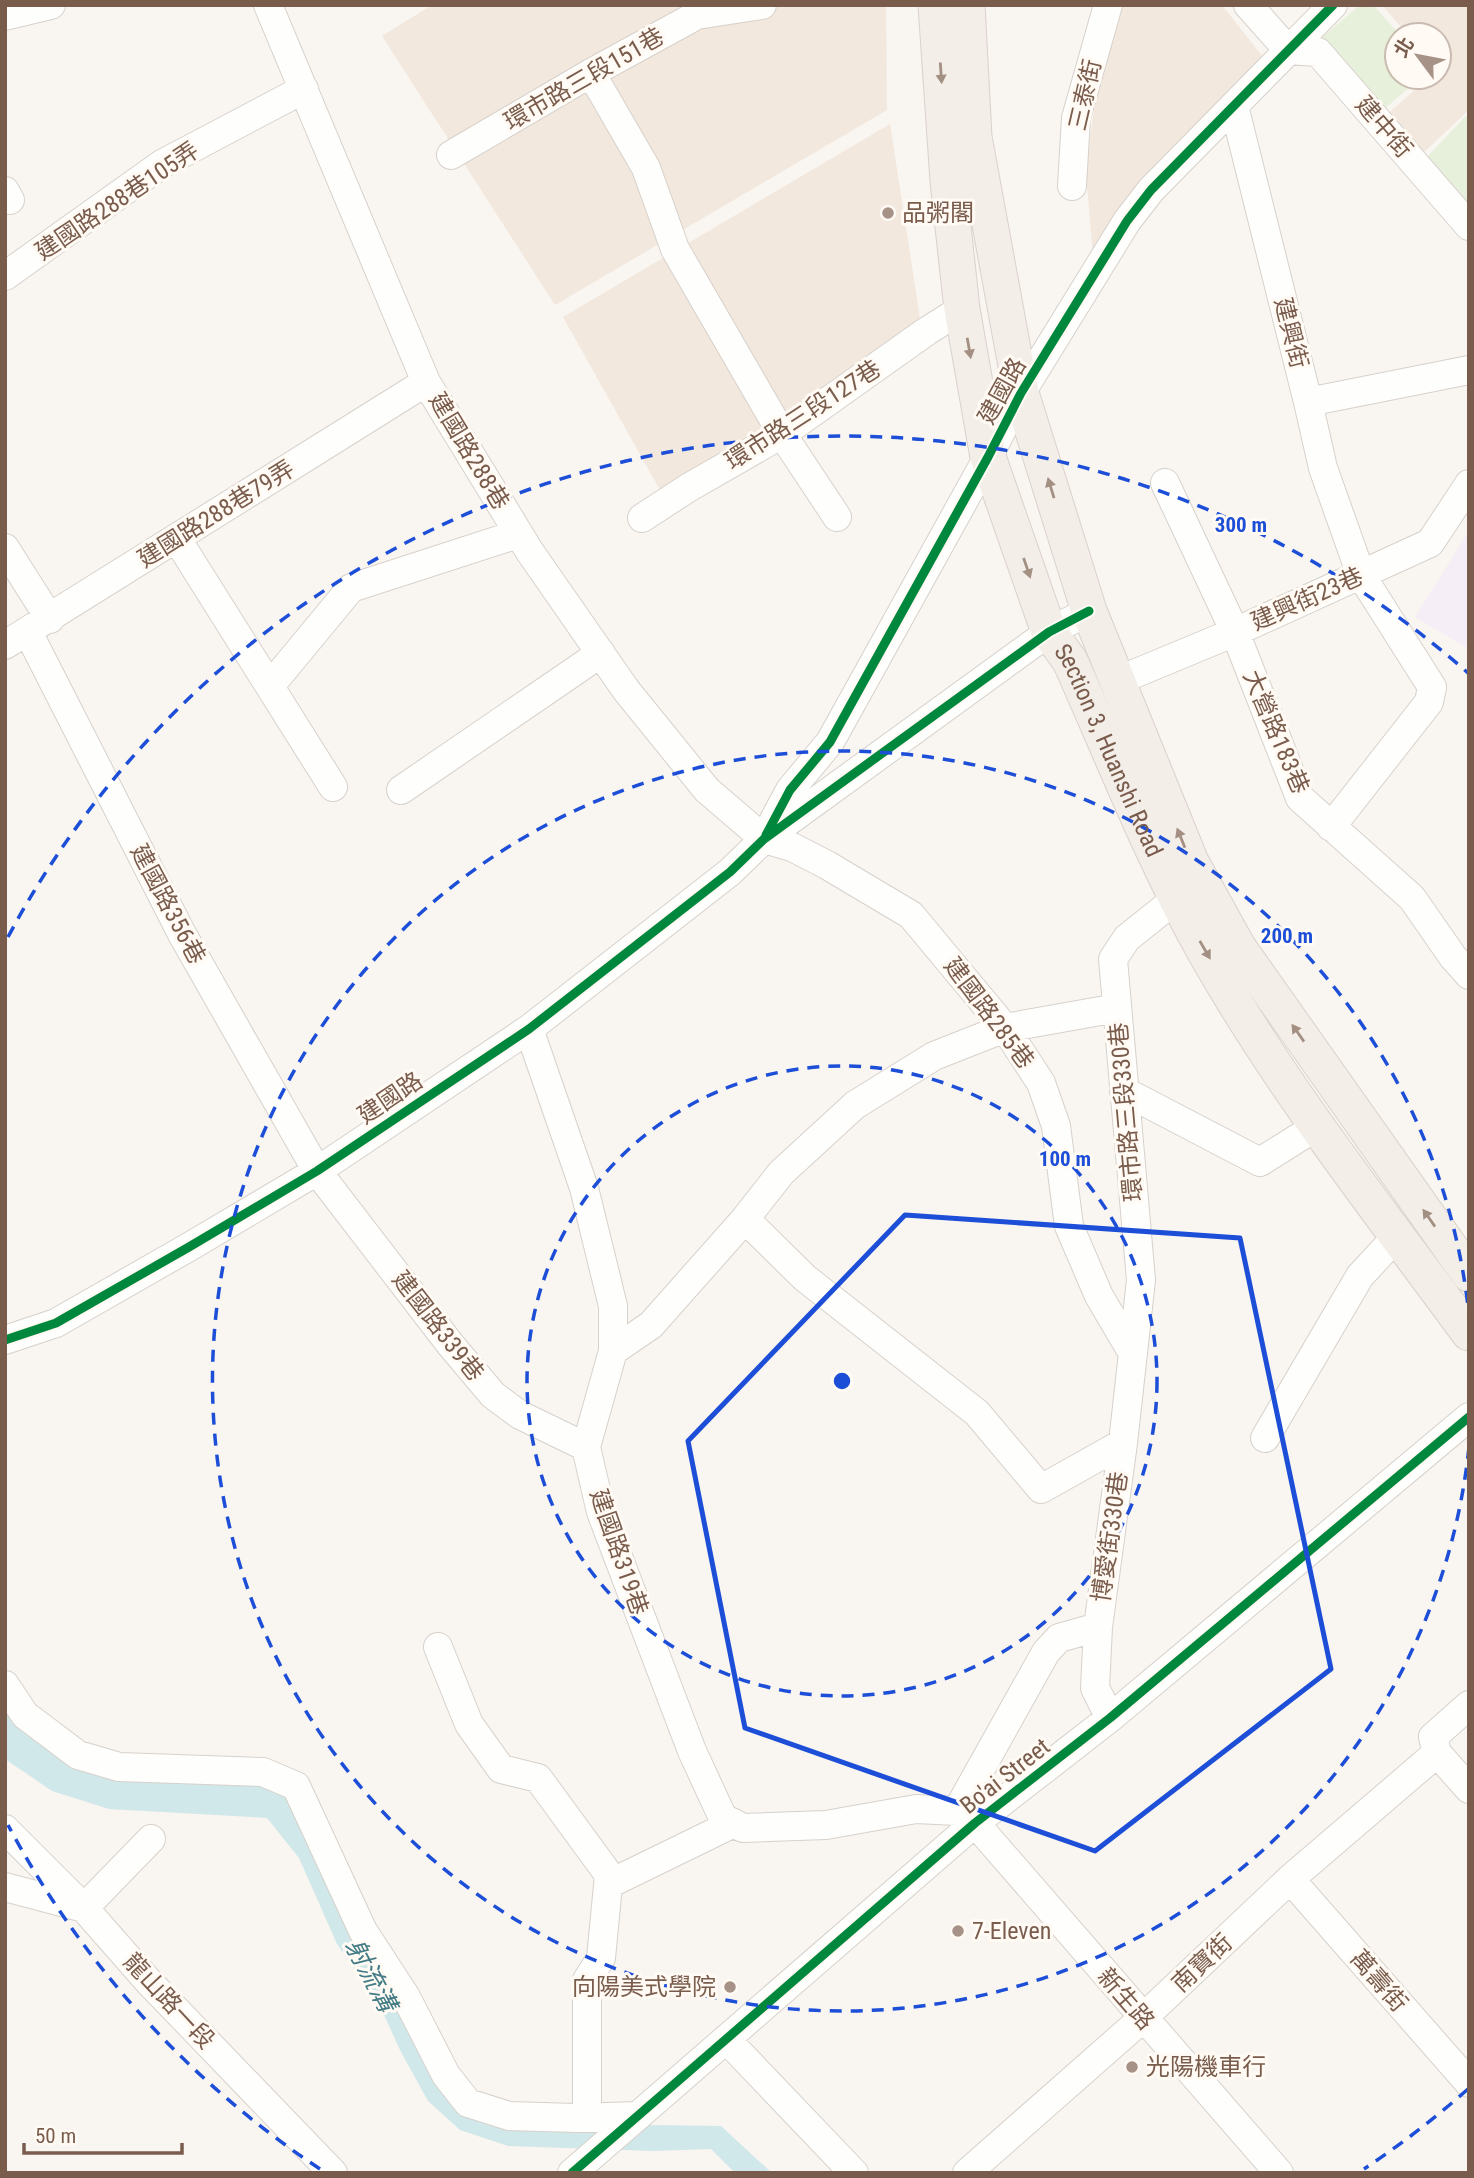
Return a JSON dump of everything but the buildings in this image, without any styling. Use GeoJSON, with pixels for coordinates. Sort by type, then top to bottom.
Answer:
{"type":"FeatureCollection","features":[{"type":"Feature","properties":{"kind":"main road","name":"Section 3, Huanshi Road"},"geometry":{"type":"LineString","coordinates":[[936,5],[948,181],[962,309],[988,457],[1049,632],[1070,661],[1176,899],[1208,956],[1273,1063],[1469,1333]]}},
{"type":"Feature","properties":{"kind":"main road","name":"Section 3, Huanshi Road"},"geometry":{"type":"LineString","coordinates":[[967,5],[974,137],[1021,393],[1089,611],[1116,681],[1191,862],[1238,947],[1469,1274]]}},
{"type":"Feature","properties":{"kind":"street"},"geometry":{"type":"LineString","coordinates":[[5,16],[51,5]]}},
{"type":"Feature","properties":{"kind":"street","name":"建國路288巷"},"geometry":{"type":"LineString","coordinates":[[268,5],[426,382],[518,534],[626,690],[707,790],[764,839]]}},
{"type":"Feature","properties":{"kind":"street","name":"環市路三段151巷"},"geometry":{"type":"LineString","coordinates":[[451,155],[697,15],[762,5]]}},
{"type":"Feature","properties":{"kind":"street","name":"三泰街"},"geometry":{"type":"LineString","coordinates":[[1072,186],[1076,118],[1108,5]]}},
{"type":"Feature","properties":{"kind":"street"},"geometry":{"type":"LineString","coordinates":[[1248,5],[1288,50]]}},
{"type":"Feature","properties":{"kind":"street","name":"建國路"},"geometry":{"type":"LineString","coordinates":[[764,839],[790,790],[830,742],[1021,393],[1127,221],[1151,190],[1332,5]]}},
{"type":"Feature","properties":{"kind":"street","name":"建中街"},"geometry":{"type":"LineString","coordinates":[[1288,50],[1318,52],[1469,226]]}},
{"type":"Feature","properties":{"kind":"street"},"geometry":{"type":"LineString","coordinates":[[591,73],[646,168],[676,249],[782,434],[837,517]]}},
{"type":"Feature","properties":{"kind":"street","name":"建國路288巷105弄"},"geometry":{"type":"LineString","coordinates":[[5,276],[162,164],[304,89]]}},
{"type":"Feature","properties":{"kind":"street","name":"建興街"},"geometry":{"type":"LineString","coordinates":[[1234,106],[1308,402],[1469,370]]}},
{"type":"Feature","properties":{"kind":"street","name":"環市路三段127巷"},"geometry":{"type":"LineString","coordinates":[[642,518],[782,434],[962,309]]}},
{"type":"Feature","properties":{"kind":"street","name":"建國路288巷79弄"},"geometry":{"type":"LineString","coordinates":[[28,632],[426,382]]}},
{"type":"Feature","properties":{"kind":"street"},"geometry":{"type":"LineString","coordinates":[[1308,402],[1323,468],[1361,575],[1432,687],[1429,702],[1331,827]]}},
{"type":"Feature","properties":{"kind":"street","name":"大營路183巷"},"geometry":{"type":"LineString","coordinates":[[1165,483],[1235,632],[1300,798],[1412,898],[1453,957],[1469,975]]}},
{"type":"Feature","properties":{"kind":"street","name":"建興街23巷"},"geometry":{"type":"LineString","coordinates":[[1116,681],[1235,632],[1430,543],[1469,484]]}},
{"type":"Feature","properties":{"kind":"street"},"geometry":{"type":"LineString","coordinates":[[270,686],[351,588],[518,534]]}},
{"type":"Feature","properties":{"kind":"street"},"geometry":{"type":"LineString","coordinates":[[177,538],[333,787]]}},
{"type":"Feature","properties":{"kind":"street","name":"建國路356巷"},"geometry":{"type":"LineString","coordinates":[[5,548],[28,632],[182,934],[317,1171]]}},
{"type":"Feature","properties":{"kind":"street","name":"建國路"},"geometry":{"type":"LineString","coordinates":[[5,1340],[56,1323],[317,1171],[529,1028],[730,872],[764,839],[1049,632],[1089,611]]}},
{"type":"Feature","properties":{"kind":"street"},"geometry":{"type":"LineString","coordinates":[[401,790],[601,653]]}},
{"type":"Feature","properties":{"kind":"street","name":"建國路285巷"},"geometry":{"type":"LineString","coordinates":[[764,839],[792,847],[827,865],[911,915],[1005,1028],[1041,1083],[1056,1126],[1069,1226],[1099,1296],[1132,1352]]}},
{"type":"Feature","properties":{"kind":"street","name":"環市路三段330巷"},"geometry":{"type":"LineString","coordinates":[[1132,1352],[1141,1280],[1113,959],[1126,938],[1176,899]]}},
{"type":"Feature","properties":{"kind":"street"},"geometry":{"type":"LineString","coordinates":[[613,1350],[651,1325],[745,1219],[781,1173],[855,1105],[934,1056],[1005,1028],[1117,1007]]}},
{"type":"Feature","properties":{"kind":"street","name":"建國路319巷"},"geometry":{"type":"LineString","coordinates":[[529,1028],[584,1188],[613,1306],[613,1350],[586,1447],[601,1512],[692,1752],[723,1818],[734,1823]]}},
{"type":"Feature","properties":{"kind":"street"},"geometry":{"type":"LineString","coordinates":[[1124,1091],[1260,1162],[1317,1126]]}},
{"type":"Feature","properties":{"kind":"street","name":"建國路339巷"},"geometry":{"type":"LineString","coordinates":[[317,1171],[450,1344],[493,1395],[520,1415],[586,1447]]}},
{"type":"Feature","properties":{"kind":"street"},"geometry":{"type":"LineString","coordinates":[[745,1219],[805,1278],[977,1413],[1041,1489],[1123,1443]]}},
{"type":"Feature","properties":{"kind":"street"},"geometry":{"type":"LineString","coordinates":[[1265,1438],[1360,1276],[1397,1236]]}},
{"type":"Feature","properties":{"kind":"street","name":"博愛街330巷"},"geometry":{"type":"LineString","coordinates":[[1110,1718],[1095,1688],[1098,1627],[1123,1443],[1132,1352]]}},
{"type":"Feature","properties":{"kind":"street","name":"Bo'ai Street"},"geometry":{"type":"LineString","coordinates":[[603,2149],[966,1817],[1110,1718],[1469,1416]]}},
{"type":"Feature","properties":{"kind":"street"},"geometry":{"type":"LineString","coordinates":[[609,1884],[734,1823],[743,1828],[826,1825],[916,1809],[966,1817],[1046,1652],[1059,1638],[1098,1627]]}},
{"type":"Feature","properties":{"kind":"street"},"geometry":{"type":"LineString","coordinates":[[438,1647],[469,1724],[501,1769],[538,1778],[610,1875],[601,1958],[587,1980],[587,2117],[603,2149]]}},
{"type":"Feature","properties":{"kind":"street"},"geometry":{"type":"LineString","coordinates":[[5,1685],[25,1715],[78,1755],[119,1767],[264,1772],[296,1786],[363,1931],[406,1997],[446,2075],[468,2103],[509,2116],[587,2117]]}},
{"type":"Feature","properties":{"kind":"street"},"geometry":{"type":"LineString","coordinates":[[1469,1705],[1433,1737],[1437,1753],[1469,1789]]}},
{"type":"Feature","properties":{"kind":"street","name":"南寶街"},"geometry":{"type":"LineString","coordinates":[[971,2171],[1143,2018],[1290,1879],[1437,1753]]}},
{"type":"Feature","properties":{"kind":"street","name":"新生路"},"geometry":{"type":"LineString","coordinates":[[966,1817],[1279,2173]]}},
{"type":"Feature","properties":{"kind":"street","name":"龍山路一段"},"geometry":{"type":"LineString","coordinates":[[5,1829],[84,1908],[149,1982],[333,2173]]}},
{"type":"Feature","properties":{"kind":"street"},"geometry":{"type":"LineString","coordinates":[[5,1887],[84,1908],[150,1839]]}},
{"type":"Feature","properties":{"kind":"street","name":"萬壽街"},"geometry":{"type":"LineString","coordinates":[[1290,1879],[1469,2083]]}},
{"type":"Feature","properties":{"kind":"street"},"geometry":{"type":"LineString","coordinates":[[726,2039],[854,2173]]}},
{"type":"Feature","properties":{"kind":"highlighted area"},"geometry":{"type":"Polygon","coordinates":[[[905,1215],[1240,1238],[1331,1669],[1095,1851],[745,1728],[688,1441],[905,1215]]]}},
{"type":"Feature","properties":{"kind":"shaded area"},"geometry":{"type":"Polygon","coordinates":[[[432,5],[886,5],[887,110],[555,305],[382,36],[432,5]]]}},
{"type":"Feature","properties":{"kind":"shaded area"},"geometry":{"type":"Polygon","coordinates":[[[1118,5],[1222,5],[1263,57],[1093,257],[1086,172],[1096,93],[1118,5]]]}},
{"type":"Feature","properties":{"kind":"shaded area"},"geometry":{"type":"Polygon","coordinates":[[[1382,5],[1469,5],[1469,110],[1421,155],[1386,115],[1414,91],[1453,91],[1453,21],[1396,21],[1382,5]]]}},
{"type":"Feature","properties":{"kind":"shaded area"},"geometry":{"type":"Polygon","coordinates":[[[890,124],[923,338],[674,515],[563,317],[890,124]]]}},
{"type":"Feature","properties":{"kind":"shaded area"},"geometry":{"type":"Polygon","coordinates":[[[1469,531],[1469,649],[1415,617],[1469,531]]]}},
{"type":"Feature","properties":{"kind":"green space"},"geometry":{"type":"Polygon","coordinates":[[[1360,5],[1373,5],[1387,21],[1383,21],[1383,91],[1405,91],[1381,112],[1317,42],[1360,5]]]}},
{"type":"Feature","properties":{"kind":"green space"},"geometry":{"type":"Polygon","coordinates":[[[1467,115],[1469,117],[1469,213],[1423,161],[1467,115]]]}},
{"type":"Feature","properties":{"kind":"water","name":"射流溝"},"geometry":{"type":"Polygon","coordinates":[[[5,1698],[42,1743],[262,1782],[288,1797],[439,2079],[516,2123],[721,2126],[772,2173],[735,2173],[711,2149],[654,2151],[508,2146],[460,2130],[428,2101],[380,2006],[337,1944],[299,1858],[267,1818],[109,1809],[52,1791],[5,1759],[5,1698]]]}},
{"type":"Feature","properties":{"kind":"cycle path"},"geometry":{"type":"LineString","coordinates":[[766,835],[790,790],[830,742],[1021,393],[1127,221],[1151,190],[1333,5]]}},
{"type":"Feature","properties":{"kind":"cycle path"},"geometry":{"type":"LineString","coordinates":[[5,1340],[56,1323],[189,1247],[317,1171],[529,1029],[730,872],[764,839],[1049,632],[1089,611]]}},
{"type":"Feature","properties":{"kind":"cycle path"},"geometry":{"type":"LineString","coordinates":[[572,2173],[975,1823],[1110,1718],[1469,1417]]}},
{"type":"Feature","properties":{"kind":"place","name":"品粥閣"},"geometry":{"type":"Point","coordinates":[888,213]}},
{"type":"Feature","properties":{"kind":"place","name":"7-Eleven"},"geometry":{"type":"Point","coordinates":[958,1931]}},
{"type":"Feature","properties":{"kind":"place","name":"向陽美式學院"},"geometry":{"type":"Point","coordinates":[730,1987]}},
{"type":"Feature","properties":{"kind":"place","name":"光陽機車行"},"geometry":{"type":"Point","coordinates":[1132,2067]}}]}
